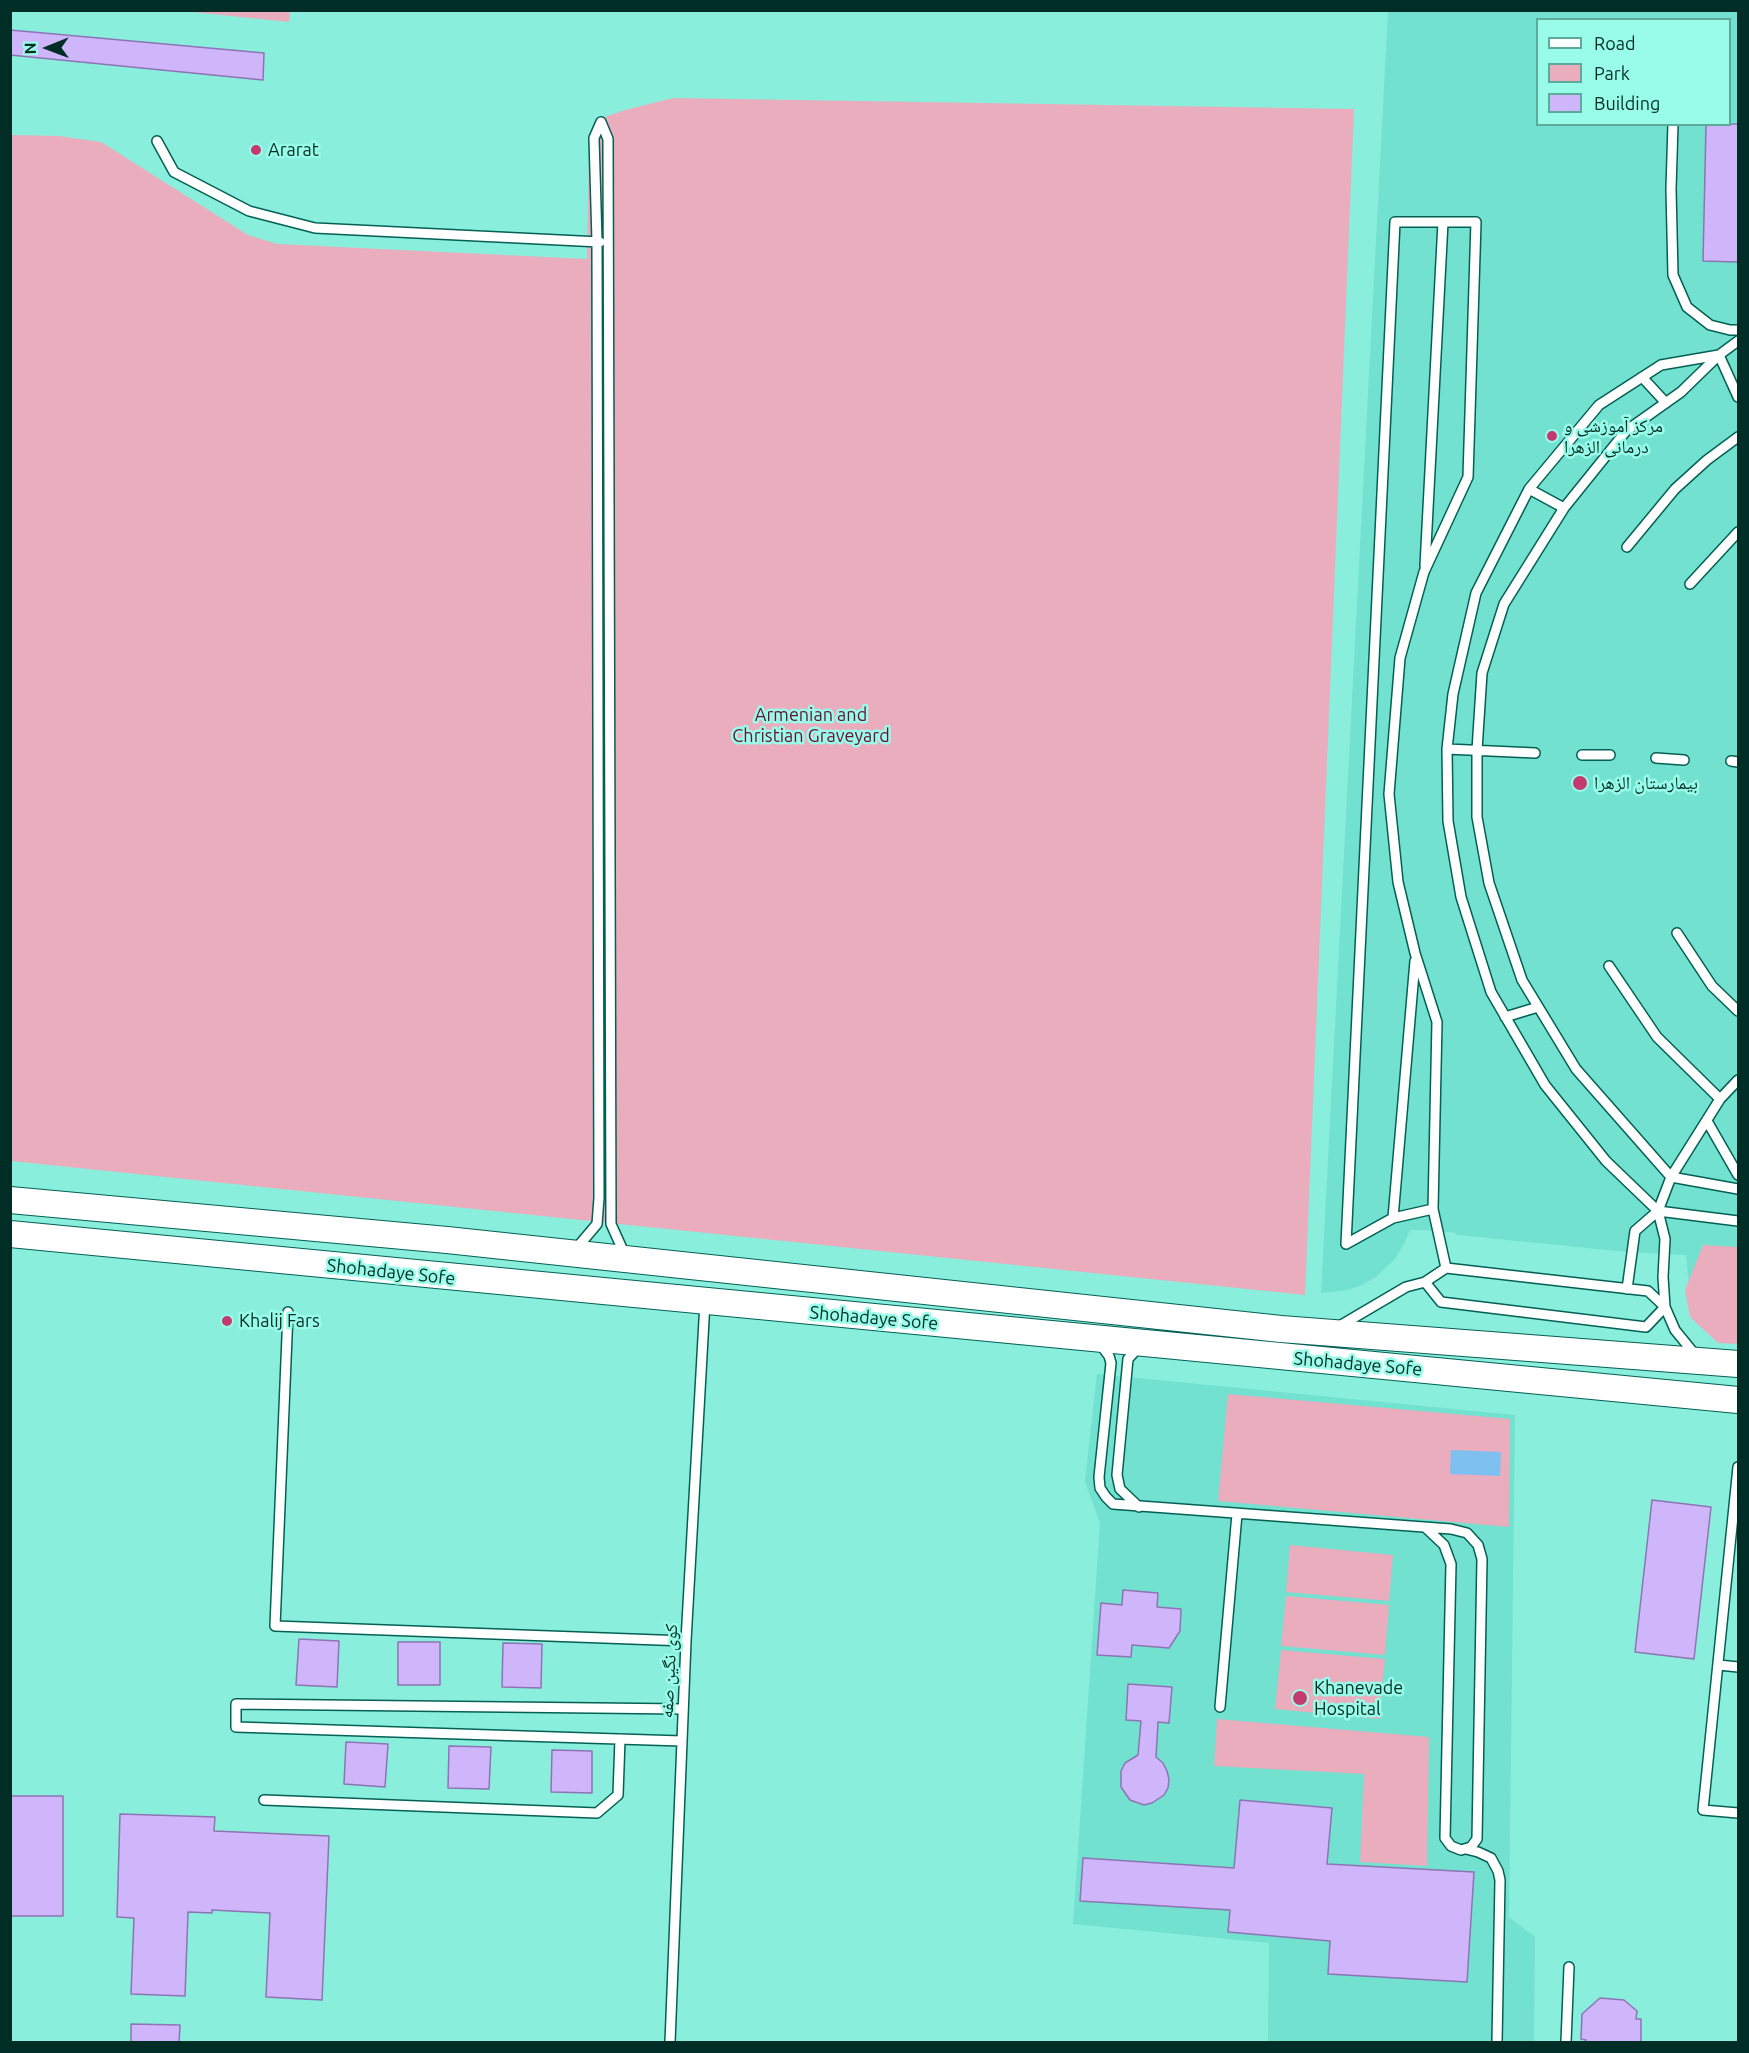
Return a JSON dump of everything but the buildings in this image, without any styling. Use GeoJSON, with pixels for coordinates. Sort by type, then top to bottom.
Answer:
{"type":"FeatureCollection","features":[{"type":"Feature","properties":{"kind":"main road","name":"Shohadaye Sofe"},"geometry":{"type":"LineString","coordinates":[[10,1200],[572,1254],[1266,1327],[1738,1364]]}},
{"type":"Feature","properties":{"kind":"main road"},"geometry":{"type":"LineString","coordinates":[[296,1262],[298,1227]]}},
{"type":"Feature","properties":{"kind":"main road","name":"Shohadaye Sofe"},"geometry":{"type":"LineString","coordinates":[[10,1234],[1738,1400]]}},
{"type":"Feature","properties":{"kind":"lane"},"geometry":{"type":"LineString","coordinates":[[572,1254],[597,1224],[599,1198],[597,242],[594,138],[600,122],[608,139],[609,242],[610,1224],[628,1260]]}},
{"type":"Feature","properties":{"kind":"lane"},"geometry":{"type":"LineString","coordinates":[[1673,126],[1671,189],[1673,275],[1688,307],[1710,324],[1738,330]]}},
{"type":"Feature","properties":{"kind":"lane"},"geometry":{"type":"LineString","coordinates":[[157,141],[174,172],[249,212],[315,228],[609,242]]}},
{"type":"Feature","properties":{"kind":"lane"},"geometry":{"type":"LineString","coordinates":[[1433,1209],[1393,1218],[1346,1244],[1395,222],[1476,222],[1468,477],[1424,572],[1400,658],[1389,794],[1398,882],[1415,956],[1437,1022],[1433,1209],[1446,1268]]}},
{"type":"Feature","properties":{"kind":"lane"},"geometry":{"type":"LineString","coordinates":[[1424,572],[1443,222]]}},
{"type":"Feature","properties":{"kind":"lane"},"geometry":{"type":"LineString","coordinates":[[1738,341],[1719,355],[1681,392],[1626,431],[1564,508],[1504,604],[1482,673],[1477,750],[1477,817],[1489,883],[1522,980],[1576,1069],[1671,1177],[1738,1189]]}},
{"type":"Feature","properties":{"kind":"lane"},"geometry":{"type":"LineString","coordinates":[[1700,1361],[1675,1329],[1665,1307],[1663,1277],[1665,1239],[1658,1211],[1606,1161],[1545,1085],[1491,992],[1461,897],[1448,821],[1448,749],[1453,694],[1476,593],[1529,489],[1599,405],[1662,365],[1719,355]]}},
{"type":"Feature","properties":{"kind":"lane"},"geometry":{"type":"LineString","coordinates":[[1719,355],[1738,398]]}},
{"type":"Feature","properties":{"kind":"lane"},"geometry":{"type":"LineString","coordinates":[[1642,377],[1665,403]]}},
{"type":"Feature","properties":{"kind":"lane"},"geometry":{"type":"LineString","coordinates":[[1627,546],[1675,489],[1707,460],[1738,437]]}},
{"type":"Feature","properties":{"kind":"lane"},"geometry":{"type":"LineString","coordinates":[[1529,489],[1564,508]]}},
{"type":"Feature","properties":{"kind":"lane"},"geometry":{"type":"LineString","coordinates":[[1690,584],[1738,532]]}},
{"type":"Feature","properties":{"kind":"lane"},"geometry":{"type":"LineString","coordinates":[[1448,749],[1535,753]]}},
{"type":"Feature","properties":{"kind":"lane"},"geometry":{"type":"LineString","coordinates":[[1582,755],[1610,755]]}},
{"type":"Feature","properties":{"kind":"lane"},"geometry":{"type":"LineString","coordinates":[[1656,758],[1684,760]]}},
{"type":"Feature","properties":{"kind":"lane"},"geometry":{"type":"LineString","coordinates":[[1677,933],[1712,986],[1738,1011]]}},
{"type":"Feature","properties":{"kind":"lane"},"geometry":{"type":"LineString","coordinates":[[1393,1218],[1415,956]]}},
{"type":"Feature","properties":{"kind":"lane"},"geometry":{"type":"LineString","coordinates":[[1609,966],[1657,1037],[1720,1099]]}},
{"type":"Feature","properties":{"kind":"lane"},"geometry":{"type":"LineString","coordinates":[[1506,1017],[1538,1006]]}},
{"type":"Feature","properties":{"kind":"lane"},"geometry":{"type":"LineString","coordinates":[[1627,1288],[1635,1231],[1658,1211],[1671,1177],[1720,1099],[1738,1080]]}},
{"type":"Feature","properties":{"kind":"lane"},"geometry":{"type":"LineString","coordinates":[[1707,1121],[1738,1176]]}},
{"type":"Feature","properties":{"kind":"lane"},"geometry":{"type":"LineString","coordinates":[[1658,1211],[1738,1221]]}},
{"type":"Feature","properties":{"kind":"lane"},"geometry":{"type":"LineString","coordinates":[[1329,1332],[1406,1287],[1425,1282],[1446,1268],[1648,1291],[1665,1307]]}},
{"type":"Feature","properties":{"kind":"lane"},"geometry":{"type":"LineString","coordinates":[[1425,1282],[1442,1302],[1646,1327],[1665,1307]]}},
{"type":"Feature","properties":{"kind":"lane","name":"کوی نگین صفه"},"geometry":{"type":"LineString","coordinates":[[670,2043],[683,1709],[705,1302]]}},
{"type":"Feature","properties":{"kind":"lane"},"geometry":{"type":"LineString","coordinates":[[288,1312],[274,1626],[687,1641]]}},
{"type":"Feature","properties":{"kind":"lane"},"geometry":{"type":"LineString","coordinates":[[1094,1339],[1104,1347],[1110,1356],[1111,1363],[1099,1477],[1100,1488],[1113,1504],[1451,1528],[1467,1533],[1478,1545],[1481,1553],[1477,1839],[1466,1849]]}},
{"type":"Feature","properties":{"kind":"lane"},"geometry":{"type":"LineString","coordinates":[[1139,1507],[1120,1489],[1117,1475],[1128,1359],[1131,1353],[1143,1344]]}},
{"type":"Feature","properties":{"kind":"lane"},"geometry":{"type":"LineString","coordinates":[[1738,1467],[1703,1810],[1738,1813]]}},
{"type":"Feature","properties":{"kind":"lane"},"geometry":{"type":"LineString","coordinates":[[1220,1707],[1237,1514]]}},
{"type":"Feature","properties":{"kind":"lane"},"geometry":{"type":"LineString","coordinates":[[1426,1528],[1444,1545],[1451,1564],[1445,1838],[1456,1849],[1478,1852],[1491,1858],[1500,1880],[1497,2043]]}},
{"type":"Feature","properties":{"kind":"lane"},"geometry":{"type":"LineString","coordinates":[[1719,1665],[1738,1667]]}},
{"type":"Feature","properties":{"kind":"lane"},"geometry":{"type":"LineString","coordinates":[[682,1742],[236,1728],[236,1704],[683,1709]]}},
{"type":"Feature","properties":{"kind":"lane"},"geometry":{"type":"LineString","coordinates":[[264,1800],[597,1813],[618,1795],[620,1739]]}},
{"type":"Feature","properties":{"kind":"lane"},"geometry":{"type":"LineString","coordinates":[[1566,2043],[1569,1966]]}},
{"type":"Feature","properties":{"kind":"shaded area","name":"مرکز آموزشی و درمانی الزهرا"},"geometry":{"type":"Polygon","coordinates":[[[1388,11],[1738,11],[1738,1333],[1692,1288],[1686,1255],[1628,1252],[1458,1235],[1452,1232],[1410,1230],[1395,1259],[1376,1277],[1348,1290],[1321,1293],[1388,11]]]}},
{"type":"Feature","properties":{"kind":"shaded area","name":"Khanevade Hospital"},"geometry":{"type":"Polygon","coordinates":[[[1097,1374],[1515,1415],[1509,1917],[1535,1937],[1534,2042],[1268,2042],[1269,1943],[1073,1924],[1100,1523],[1085,1482],[1097,1374]]]}},
{"type":"Feature","properties":{"kind":"shaded area"},"geometry":{"type":"Polygon","coordinates":[[[1451,1450],[1501,1452],[1500,1476],[1450,1474],[1451,1450]]]}},
{"type":"Feature","properties":{"kind":"green space"},"geometry":{"type":"Polygon","coordinates":[[[182,11],[290,11],[289,22],[182,11]]]}},
{"type":"Feature","properties":{"kind":"green space","name":"Armenian and Christian Graveyard"},"geometry":{"type":"Polygon","coordinates":[[[673,98],[1354,109],[1305,1295],[11,1161],[11,135],[59,136],[101,142],[248,235],[277,244],[587,259],[589,136],[602,118],[673,98]]]}},
{"type":"Feature","properties":{"kind":"green space"},"geometry":{"type":"Polygon","coordinates":[[[1703,1245],[1738,1247],[1738,1344],[1718,1343],[1690,1317],[1685,1290],[1703,1245]]]}},
{"type":"Feature","properties":{"kind":"green space"},"geometry":{"type":"Polygon","coordinates":[[[1228,1394],[1510,1419],[1509,1527],[1218,1501],[1228,1394]]]}},
{"type":"Feature","properties":{"kind":"green space"},"geometry":{"type":"Polygon","coordinates":[[[1290,1545],[1393,1555],[1389,1601],[1286,1592],[1290,1545]]]}},
{"type":"Feature","properties":{"kind":"green space"},"geometry":{"type":"Polygon","coordinates":[[[1286,1596],[1389,1605],[1385,1655],[1281,1646],[1286,1596]]]}},
{"type":"Feature","properties":{"kind":"green space"},"geometry":{"type":"Polygon","coordinates":[[[1281,1650],[1385,1659],[1379,1719],[1275,1709],[1281,1650]]]}},
{"type":"Feature","properties":{"kind":"green space"},"geometry":{"type":"Polygon","coordinates":[[[1217,1719],[1429,1737],[1427,1866],[1360,1862],[1364,1774],[1214,1766],[1217,1719]]]}},
{"type":"Feature","properties":{"kind":"place","name":"Ararat"},"geometry":{"type":"Point","coordinates":[256,150]}},
{"type":"Feature","properties":{"kind":"place","name":"مرکز آموزشی و درمانی الزهرا"},"geometry":{"type":"Point","coordinates":[1552,436]}},
{"type":"Feature","properties":{"kind":"place","name":"بیمارستان الزهرا"},"geometry":{"type":"Point","coordinates":[1580,783]}},
{"type":"Feature","properties":{"kind":"place","name":"Khalij Fars"},"geometry":{"type":"Point","coordinates":[227,1321]}},
{"type":"Feature","properties":{"kind":"place","name":"Khanevade Hospital"},"geometry":{"type":"Point","coordinates":[1300,1698]}}]}
